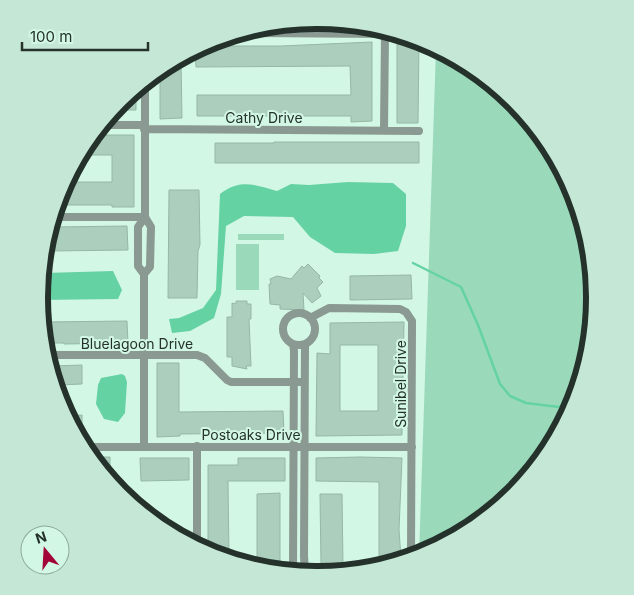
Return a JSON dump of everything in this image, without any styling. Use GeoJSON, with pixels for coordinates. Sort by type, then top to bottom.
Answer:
{"type":"FeatureCollection","features":[{"type":"Feature","properties":{"kind":"street"},"geometry":{"type":"LineString","coordinates":[[270,33],[368,34]]}},
{"type":"Feature","properties":{"kind":"street"},"geometry":{"type":"LineString","coordinates":[[384,130],[385,38]]}},
{"type":"Feature","properties":{"kind":"street"},"geometry":{"type":"LineString","coordinates":[[144,446],[144,274],[138,266],[138,227],[144,217],[145,91]]}},
{"type":"Feature","properties":{"kind":"street","name":"Cathy Drive"},"geometry":{"type":"LineString","coordinates":[[111,125],[419,131]]}},
{"type":"Feature","properties":{"kind":"street"},"geometry":{"type":"LineString","coordinates":[[61,216],[144,217]]}},
{"type":"Feature","properties":{"kind":"street"},"geometry":{"type":"LineString","coordinates":[[144,217],[151,227],[150,267],[144,274]]}},
{"type":"Feature","properties":{"kind":"street","name":"Sunibel Drive"},"geometry":{"type":"LineString","coordinates":[[310,318],[329,308],[400,309],[406,312],[412,321],[411,549]]}},
{"type":"Feature","properties":{"kind":"street"},"geometry":{"type":"LineString","coordinates":[[293,344],[305,344],[313,337],[315,332],[315,327],[310,318],[302,313],[292,315],[285,322],[283,332],[285,337],[293,344],[294,351],[293,565]]}},
{"type":"Feature","properties":{"kind":"street"},"geometry":{"type":"LineString","coordinates":[[305,344],[305,566]]}},
{"type":"Feature","properties":{"kind":"street","name":"Bluelagoon Drive"},"geometry":{"type":"LineString","coordinates":[[54,355],[201,356],[231,382],[304,382]]}},
{"type":"Feature","properties":{"kind":"street"},"geometry":{"type":"LineString","coordinates":[[197,446],[197,538]]}},
{"type":"Feature","properties":{"kind":"street","name":"Postoaks Drive"},"geometry":{"type":"LineString","coordinates":[[94,447],[412,447]]}},
{"type":"Feature","properties":{"kind":"shaded area"},"geometry":{"type":"Polygon","coordinates":[[[436,56],[481,84],[507,107],[530,134],[550,163],[565,195],[577,228],[581,245],[586,298],[581,350],[577,367],[558,416],[540,447],[519,475],[481,511],[436,539],[419,546],[436,56]]]}},
{"type":"Feature","properties":{"kind":"shaded area"},"geometry":{"type":"Polygon","coordinates":[[[348,182],[393,183],[406,194],[406,226],[398,251],[374,254],[335,253],[310,237],[293,217],[244,216],[226,226],[221,294],[214,318],[190,331],[172,333],[169,319],[179,318],[203,308],[216,290],[220,194],[227,189],[241,184],[255,185],[277,191],[291,184],[309,185],[348,182]]]}},
{"type":"Feature","properties":{"kind":"shaded area"},"geometry":{"type":"Polygon","coordinates":[[[238,234],[284,234],[284,240],[238,240],[238,234]]]}},
{"type":"Feature","properties":{"kind":"shaded area"},"geometry":{"type":"Polygon","coordinates":[[[236,244],[259,244],[259,290],[236,290],[236,244]]]}},
{"type":"Feature","properties":{"kind":"shaded area"},"geometry":{"type":"Polygon","coordinates":[[[113,271],[122,290],[118,299],[48,300],[50,273],[113,271]]]}},
{"type":"Feature","properties":{"kind":"shaded area"},"geometry":{"type":"Polygon","coordinates":[[[122,374],[127,382],[125,413],[118,422],[104,419],[96,404],[98,385],[101,378],[122,374]]]}},
{"type":"Feature","properties":{"kind":"building"},"geometry":{"type":"Polygon","coordinates":[[[397,41],[419,49],[418,123],[397,123],[397,41]]]}},
{"type":"Feature","properties":{"kind":"building"},"geometry":{"type":"Polygon","coordinates":[[[372,42],[372,121],[351,122],[351,116],[197,116],[197,95],[351,95],[350,66],[196,67],[195,58],[222,46],[281,46],[372,42]]]}},
{"type":"Feature","properties":{"kind":"building"},"geometry":{"type":"Polygon","coordinates":[[[181,66],[182,118],[160,119],[160,79],[181,66]]]}},
{"type":"Feature","properties":{"kind":"building"},"geometry":{"type":"Polygon","coordinates":[[[136,99],[136,110],[124,110],[136,99]]]}},
{"type":"Feature","properties":{"kind":"building"},"geometry":{"type":"Polygon","coordinates":[[[103,135],[134,135],[134,207],[65,205],[75,182],[112,182],[112,155],[89,155],[103,135]]]}},
{"type":"Feature","properties":{"kind":"building"},"geometry":{"type":"Polygon","coordinates":[[[419,142],[419,163],[215,163],[215,143],[419,142]]]}},
{"type":"Feature","properties":{"kind":"building"},"geometry":{"type":"Polygon","coordinates":[[[169,190],[199,190],[200,245],[198,251],[197,298],[168,298],[169,190]]]}},
{"type":"Feature","properties":{"kind":"building"},"geometry":{"type":"Polygon","coordinates":[[[127,226],[128,250],[52,251],[57,227],[127,226]]]}},
{"type":"Feature","properties":{"kind":"building"},"geometry":{"type":"Polygon","coordinates":[[[308,264],[320,276],[319,278],[323,282],[317,288],[321,296],[312,303],[303,293],[304,310],[280,309],[280,305],[270,304],[270,279],[277,276],[291,279],[302,266],[304,268],[308,264]]]}},
{"type":"Feature","properties":{"kind":"building"},"geometry":{"type":"Polygon","coordinates":[[[411,275],[412,299],[350,300],[350,276],[411,275]]]}},
{"type":"Feature","properties":{"kind":"building"},"geometry":{"type":"Polygon","coordinates":[[[236,301],[247,301],[247,304],[251,304],[251,319],[249,319],[251,366],[246,366],[247,369],[232,366],[232,357],[227,357],[227,317],[232,317],[232,303],[236,304],[236,301]]]}},
{"type":"Feature","properties":{"kind":"building"},"geometry":{"type":"Polygon","coordinates":[[[127,321],[128,343],[52,343],[50,322],[127,321]]]}},
{"type":"Feature","properties":{"kind":"building"},"geometry":{"type":"Polygon","coordinates":[[[404,322],[402,435],[316,436],[317,353],[330,354],[330,323],[404,322]],[[340,345],[340,411],[378,411],[378,345],[340,345]]]}},
{"type":"Feature","properties":{"kind":"building"},"geometry":{"type":"Polygon","coordinates":[[[157,363],[179,363],[179,412],[283,411],[284,433],[180,434],[180,436],[157,437],[157,363]]]}},
{"type":"Feature","properties":{"kind":"building"},"geometry":{"type":"Polygon","coordinates":[[[82,365],[82,384],[63,385],[57,366],[82,365]]]}},
{"type":"Feature","properties":{"kind":"building"},"geometry":{"type":"Polygon","coordinates":[[[82,415],[82,428],[76,416],[82,415]]]}},
{"type":"Feature","properties":{"kind":"building"},"geometry":{"type":"Polygon","coordinates":[[[101,457],[110,457],[110,469],[101,457]]]}},
{"type":"Feature","properties":{"kind":"building"},"geometry":{"type":"Polygon","coordinates":[[[140,458],[189,458],[189,480],[141,481],[140,458]]]}},
{"type":"Feature","properties":{"kind":"building"},"geometry":{"type":"Polygon","coordinates":[[[238,458],[285,458],[285,481],[228,481],[229,551],[208,543],[208,465],[238,465],[238,458]]]}},
{"type":"Feature","properties":{"kind":"building"},"geometry":{"type":"Polygon","coordinates":[[[316,458],[402,458],[399,530],[401,553],[379,559],[379,482],[316,481],[316,458]]]}},
{"type":"Feature","properties":{"kind":"building"},"geometry":{"type":"Polygon","coordinates":[[[280,493],[280,564],[257,559],[257,494],[280,493]]]}},
{"type":"Feature","properties":{"kind":"building"},"geometry":{"type":"Polygon","coordinates":[[[320,494],[342,494],[343,565],[321,565],[320,494]]]}},
{"type":"Feature","properties":{"kind":"waterway"},"geometry":{"type":"LineString","coordinates":[[413,263],[461,287],[478,325],[500,384],[510,396],[526,403],[559,407],[563,406]]}}]}
